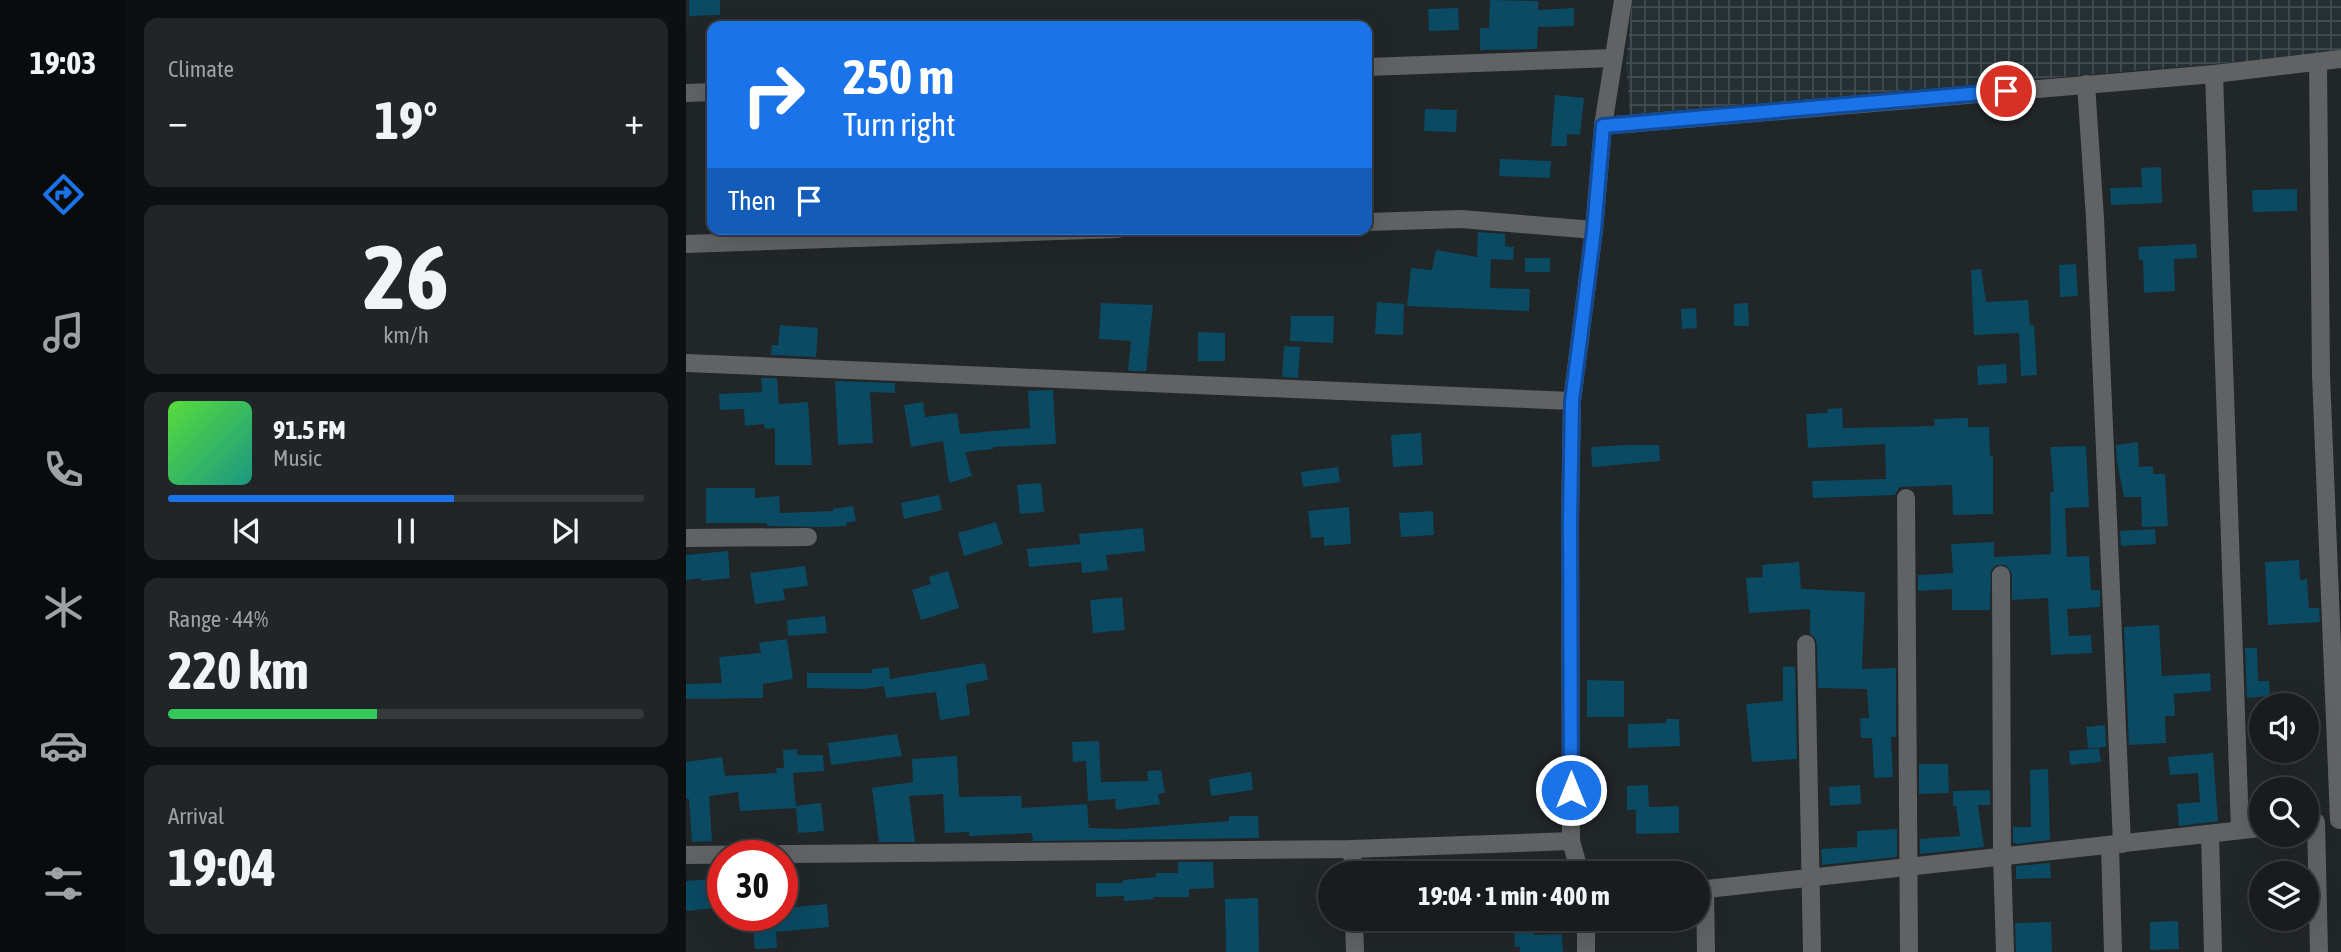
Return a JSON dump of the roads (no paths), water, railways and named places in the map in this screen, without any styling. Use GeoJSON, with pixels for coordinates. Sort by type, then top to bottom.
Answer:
{"type":"FeatureCollection","features":[{"type":"Feature","properties":{"kind":"street"},"geometry":{"type":"LineString","coordinates":[[1577,861],[1572,841],[1572,401],[1594,230],[1603,126],[1623,0]]}},
{"type":"Feature","properties":{"kind":"street"},"geometry":{"type":"LineString","coordinates":[[1372,67],[1613,58]]}},
{"type":"Feature","properties":{"kind":"street"},"geometry":{"type":"LineString","coordinates":[[1603,126],[2214,74],[2341,59]]}},
{"type":"Feature","properties":{"kind":"street"},"geometry":{"type":"LineString","coordinates":[[2318,62],[2321,375],[2340,820],[2319,822]]}},
{"type":"Feature","properties":{"kind":"street"},"geometry":{"type":"LineString","coordinates":[[2214,74],[2240,830]]}},
{"type":"Feature","properties":{"kind":"street"},"geometry":{"type":"LineString","coordinates":[[2087,84],[2095,218],[2116,845],[2113,952]]}},
{"type":"Feature","properties":{"kind":"street"},"geometry":{"type":"LineString","coordinates":[[686,93],[707,92]]}},
{"type":"Feature","properties":{"kind":"street"},"geometry":{"type":"LineString","coordinates":[[1372,222],[1461,219],[1594,230]]}},
{"type":"Feature","properties":{"kind":"street"},"geometry":{"type":"LineString","coordinates":[[686,244],[945,235]]}},
{"type":"Feature","properties":{"kind":"street"},"geometry":{"type":"LineString","coordinates":[[686,363],[1572,401]]}},
{"type":"Feature","properties":{"kind":"street"},"geometry":{"type":"LineString","coordinates":[[1906,498],[1909,952]]}},
{"type":"Feature","properties":{"kind":"street"},"geometry":{"type":"LineString","coordinates":[[686,538],[808,537]]}},
{"type":"Feature","properties":{"kind":"street"},"geometry":{"type":"LineString","coordinates":[[2001,575],[2005,952]]}},
{"type":"Feature","properties":{"kind":"street"},"geometry":{"type":"LineString","coordinates":[[1806,644],[1812,952]]}},
{"type":"Feature","properties":{"kind":"street"},"geometry":{"type":"LineString","coordinates":[[1710,888],[2249,829]]}},
{"type":"Feature","properties":{"kind":"street"},"geometry":{"type":"LineString","coordinates":[[2210,834],[2213,952]]}},
{"type":"Feature","properties":{"kind":"street"},"geometry":{"type":"LineString","coordinates":[[687,849],[1352,849],[1572,841]]}},
{"type":"Feature","properties":{"kind":"street"},"geometry":{"type":"LineString","coordinates":[[2312,847],[2319,952]]}},
{"type":"Feature","properties":{"kind":"street"},"geometry":{"type":"LineString","coordinates":[[1352,849],[1352,861]]}},
{"type":"Feature","properties":{"kind":"street"},"geometry":{"type":"LineString","coordinates":[[1354,931],[1355,952]]}},
{"type":"Feature","properties":{"kind":"street"},"geometry":{"type":"LineString","coordinates":[[1586,931],[1586,952]]}},
{"type":"Feature","properties":{"kind":"street"},"geometry":{"type":"LineString","coordinates":[[1704,931],[1706,952]]}}]}
